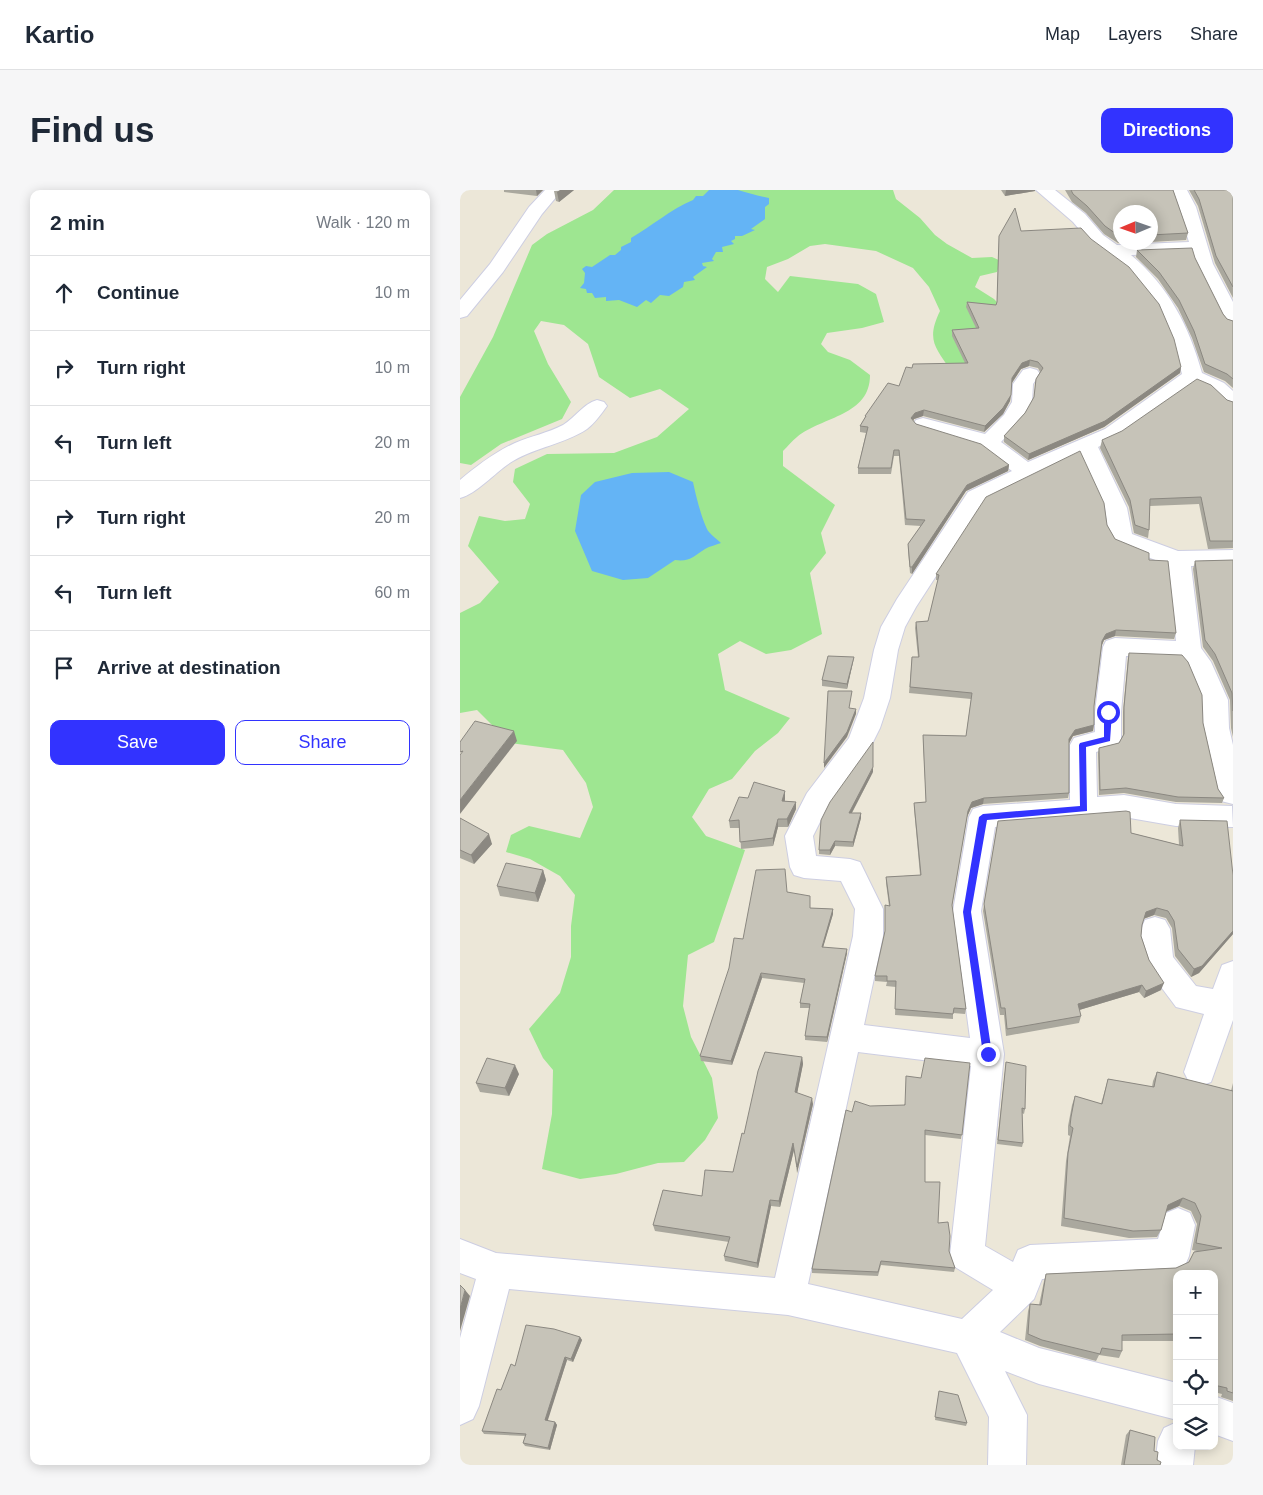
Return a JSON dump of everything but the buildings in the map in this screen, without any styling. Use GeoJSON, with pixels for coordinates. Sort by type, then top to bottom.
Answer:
{"type":"FeatureCollection","features":[{"type":"Feature","properties":{"kind":"street"},"geometry":{"type":"LineString","coordinates":[[460,312],[497,268],[535,211],[554,190]]}},
{"type":"Feature","properties":{"kind":"street"},"geometry":{"type":"LineString","coordinates":[[1044,190],[1079,218],[1097,239],[1113,249]]}},
{"type":"Feature","properties":{"kind":"street"},"geometry":{"type":"LineString","coordinates":[[1179,190],[1187,207],[1204,264],[1233,321]]}},
{"type":"Feature","properties":{"kind":"street"},"geometry":{"type":"LineString","coordinates":[[1158,248],[1200,247]]}},
{"type":"Feature","properties":{"kind":"street"},"geometry":{"type":"LineString","coordinates":[[1114,250],[1134,267],[1168,308],[1184,344],[1193,376],[1217,387],[1233,402]]}},
{"type":"Feature","properties":{"kind":"street"},"geometry":{"type":"LineString","coordinates":[[988,443],[1013,418],[1022,402],[1023,384],[1030,374]]}},
{"type":"Feature","properties":{"kind":"street"},"geometry":{"type":"LineString","coordinates":[[788,1297],[847,1037],[868,936],[869,908],[850,870],[804,867],[799,836],[817,800],[860,743],[867,728],[881,682],[886,650],[893,627],[976,497],[1014,480],[1026,471],[1112,433],[1193,376]]}},
{"type":"Feature","properties":{"kind":"street"},"geometry":{"type":"LineString","coordinates":[[460,491],[492,465],[514,451],[576,428],[590,417],[597,406]]}},
{"type":"Feature","properties":{"kind":"street"},"geometry":{"type":"LineString","coordinates":[[923,424],[988,443],[1026,471]]}},
{"type":"Feature","properties":{"kind":"street"},"geometry":{"type":"LineString","coordinates":[[1086,445],[1116,508],[1119,530],[1123,539],[1167,557],[1178,559],[1233,558]]}},
{"type":"Feature","properties":{"kind":"street"},"geometry":{"type":"LineString","coordinates":[[1022,1287],[967,1255],[988,1054],[967,912],[983,817],[1124,806],[1176,815],[1232,807],[1216,728],[1214,700],[1199,662],[1190,650],[1178,559]]}},
{"type":"Feature","properties":{"kind":"street"},"geometry":{"type":"LineString","coordinates":[[1084,808],[1082,745],[1108,739],[1108,712],[1115,647],[1190,650]]}},
{"type":"Feature","properties":{"kind":"street"},"geometry":{"type":"LineString","coordinates":[[1155,929],[1154,943],[1157,956],[1162,966],[1187,998],[1223,1004]]}},
{"type":"Feature","properties":{"kind":"street"},"geometry":{"type":"LineString","coordinates":[[1200,1072],[1233,974]]}},
{"type":"Feature","properties":{"kind":"street"},"geometry":{"type":"LineString","coordinates":[[847,1037],[988,1054]]}},
{"type":"Feature","properties":{"kind":"street"},"geometry":{"type":"LineString","coordinates":[[968,1338],[1022,1287],[1030,1262],[1172,1256],[1178,1226]]}},
{"type":"Feature","properties":{"kind":"street"},"geometry":{"type":"LineString","coordinates":[[460,1256],[496,1270],[788,1297],[968,1338],[1039,1366],[1173,1401]]}},
{"type":"Feature","properties":{"kind":"street"},"geometry":{"type":"LineString","coordinates":[[460,1406],[496,1270]]}},
{"type":"Feature","properties":{"kind":"street"},"geometry":{"type":"LineString","coordinates":[[968,1338],[1008,1415],[1007,1465]]}},
{"type":"Feature","properties":{"kind":"street"},"geometry":{"type":"LineString","coordinates":[[1218,1416],[1233,1422]]}},
{"type":"Feature","properties":{"kind":"street"},"geometry":{"type":"LineString","coordinates":[[1174,1465],[1176,1450]]}},
{"type":"Feature","properties":{"kind":"green space"},"geometry":{"type":"Polygon","coordinates":[[[614,190],[893,190],[896,199],[920,218],[935,235],[947,244],[972,258],[992,257],[1001,261],[997,272],[980,276],[975,287],[994,299],[1022,328],[952,372],[934,343],[934,329],[940,311],[929,287],[913,268],[876,251],[825,244],[810,246],[788,259],[767,267],[765,279],[778,292],[790,276],[858,284],[876,294],[884,322],[862,328],[827,333],[821,344],[828,352],[850,360],[870,375],[868,389],[854,407],[808,430],[783,451],[783,466],[835,505],[821,533],[826,553],[810,573],[822,634],[791,650],[766,654],[740,641],[718,654],[725,690],[790,718],[778,733],[755,751],[732,779],[709,789],[692,817],[706,836],[745,850],[714,942],[688,955],[683,1006],[691,1037],[712,1078],[718,1118],[705,1140],[684,1162],[658,1163],[616,1174],[580,1179],[542,1169],[552,1114],[553,1070],[543,1058],[529,1029],[560,993],[571,957],[571,926],[575,895],[560,876],[530,859],[506,852],[511,835],[529,826],[580,838],[593,807],[586,783],[563,750],[510,743],[477,710],[460,713],[460,613],[480,603],[499,582],[468,546],[479,516],[505,521],[525,519],[530,504],[513,482],[515,469],[547,454],[614,453],[657,437],[689,409],[660,389],[630,398],[599,377],[588,344],[564,325],[541,321],[534,331],[548,364],[571,402],[562,419],[501,444],[471,465],[460,463],[460,397],[493,337],[532,245],[547,234],[593,210],[614,190]]]}},
{"type":"Feature","properties":{"kind":"water"},"geometry":{"type":"Polygon","coordinates":[[[709,190],[738,190],[769,198],[769,204],[765,207],[765,219],[751,229],[755,230],[742,236],[735,236],[735,239],[731,241],[734,244],[722,247],[723,252],[716,252],[712,259],[714,261],[702,263],[703,266],[707,267],[693,277],[695,280],[684,282],[683,287],[669,296],[660,295],[651,303],[646,300],[637,307],[619,300],[606,301],[606,297],[595,298],[592,293],[587,293],[586,289],[580,288],[584,283],[585,273],[582,269],[586,266],[592,267],[610,255],[615,255],[621,250],[621,247],[631,242],[631,238],[677,208],[693,200],[696,196],[703,196],[709,190]]]}},
{"type":"Feature","properties":{"kind":"water"},"geometry":{"type":"Polygon","coordinates":[[[669,472],[693,482],[704,523],[710,533],[721,543],[707,548],[688,559],[675,560],[648,578],[623,580],[592,571],[575,531],[581,495],[595,482],[632,473],[669,472]]]}},
{"type":"Feature","properties":{"kind":"route"},"geometry":{"type":"LineString","coordinates":[[988,1054],[967,912],[983,817],[1084,808],[1082,745],[1108,739],[1108,712]]}}]}
